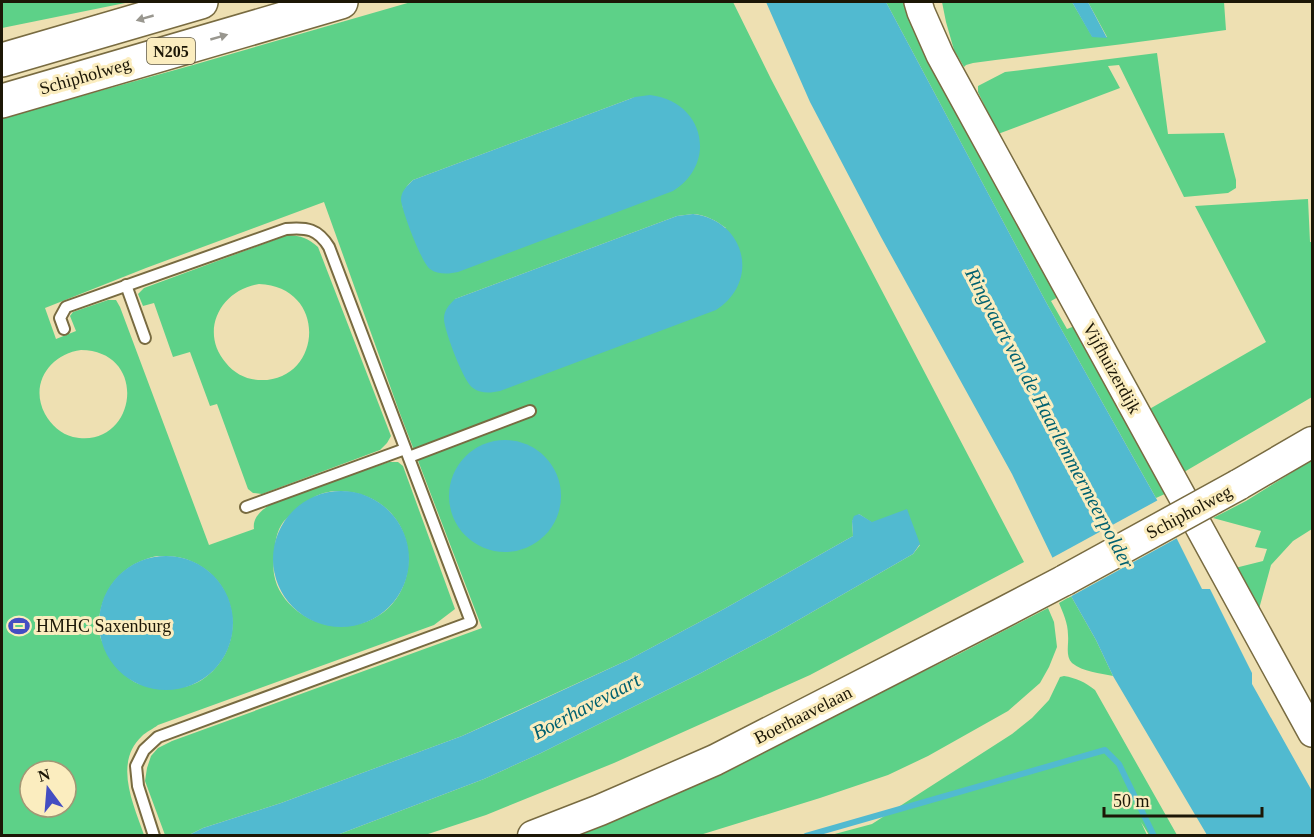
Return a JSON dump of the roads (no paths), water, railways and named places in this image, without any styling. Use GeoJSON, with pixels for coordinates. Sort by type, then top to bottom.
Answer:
{"type":"FeatureCollection","features":[{"type":"Feature","properties":{"kind":"highway","name":"N205"},"geometry":{"type":"LineString","coordinates":[[2,60],[201,2]]}},
{"type":"Feature","properties":{"kind":"highway","name":"Schipholweg"},"geometry":{"type":"LineString","coordinates":[[2,101],[341,2]]}},
{"type":"Feature","properties":{"kind":"main road","name":"Schipholweg"},"geometry":{"type":"LineString","coordinates":[[1065,580],[1238,486],[1312,442]]}},
{"type":"Feature","properties":{"kind":"main road","name":"Boerhaavelaan"},"geometry":{"type":"LineString","coordinates":[[533,836],[600,810],[715,760],[1065,580]]}},
{"type":"Feature","properties":{"kind":"street","name":"Vijfhuizerdijk"},"geometry":{"type":"LineString","coordinates":[[918,2],[940,55],[1312,733]]}},
{"type":"Feature","properties":{"kind":"lane"},"geometry":{"type":"LineString","coordinates":[[64,329],[60,318],[66,307],[126,285],[286,229],[302,227],[323,236],[330,247],[471,622],[158,737],[144,750],[136,766],[138,786],[154,836]]}},
{"type":"Feature","properties":{"kind":"lane"},"geometry":{"type":"LineString","coordinates":[[126,285],[145,338]]}},
{"type":"Feature","properties":{"kind":"lane"},"geometry":{"type":"LineString","coordinates":[[246,507],[530,411]]}},
{"type":"Feature","properties":{"kind":"water","name":"Ringvaart van de Haarlemmermeerpolder"},"geometry":{"type":"Polygon","coordinates":[[[766,2],[886,2],[1046,302],[1161,507],[1202,589],[1210,589],[1252,673],[1252,684],[1312,791],[1312,835],[1207,835],[1113,676],[1012,474],[881,237],[810,102],[766,2]]]}},
{"type":"Feature","properties":{"kind":"water"},"geometry":{"type":"Polygon","coordinates":[[[1072,2],[1088,2],[1107,38],[1092,37],[1072,2]]]}},
{"type":"Feature","properties":{"kind":"water"},"geometry":{"type":"Polygon","coordinates":[[[650,95],[668,100],[682,108],[693,120],[699,134],[700,149],[696,165],[687,179],[673,191],[458,272],[440,273],[426,265],[413,237],[401,200],[403,191],[413,180],[635,97],[650,95]]]}},
{"type":"Feature","properties":{"kind":"water"},"geometry":{"type":"Polygon","coordinates":[[[693,214],[711,219],[725,227],[735,239],[741,253],[742,268],[739,284],[730,298],[716,310],[500,391],[483,392],[469,384],[455,356],[444,319],[446,310],[455,299],[677,216],[693,214]]]}},
{"type":"Feature","properties":{"kind":"water"},"geometry":{"type":"Polygon","coordinates":[[[505,440],[526,445],[544,457],[556,475],[561,496],[556,517],[544,535],[526,547],[505,552],[484,547],[466,535],[454,517],[449,496],[454,475],[466,457],[484,445],[505,440]]]}},
{"type":"Feature","properties":{"kind":"water"},"geometry":{"type":"Polygon","coordinates":[[[341,491],[367,496],[379,502],[389,511],[398,521],[404,533],[409,559],[404,585],[398,597],[389,607],[379,616],[367,622],[341,627],[315,622],[303,616],[293,607],[284,597],[278,585],[273,559],[278,533],[284,521],[293,511],[303,502],[315,496],[341,491]]]}},
{"type":"Feature","properties":{"kind":"water","name":"Boerhavevaart"},"geometry":{"type":"Polygon","coordinates":[[[907,509],[920,544],[913,554],[699,674],[484,779],[337,835],[189,835],[203,828],[281,803],[462,736],[520,710],[630,659],[853,536],[854,516],[859,514],[872,522],[907,509]]]}},
{"type":"Feature","properties":{"kind":"water"},"geometry":{"type":"Polygon","coordinates":[[[166,556],[192,561],[213,576],[228,597],[233,623],[228,649],[213,670],[192,685],[166,690],[140,685],[119,670],[104,649],[99,623],[104,597],[119,576],[140,561],[166,556]]]}},
{"type":"Feature","properties":{"kind":"waterway"},"geometry":{"type":"LineString","coordinates":[[806,836],[1105,750],[1119,764],[1154,836]]}},
{"type":"Feature","properties":{"kind":"place","name":"HMHC Saxenburg"},"geometry":{"type":"Point","coordinates":[19,626]}}]}
